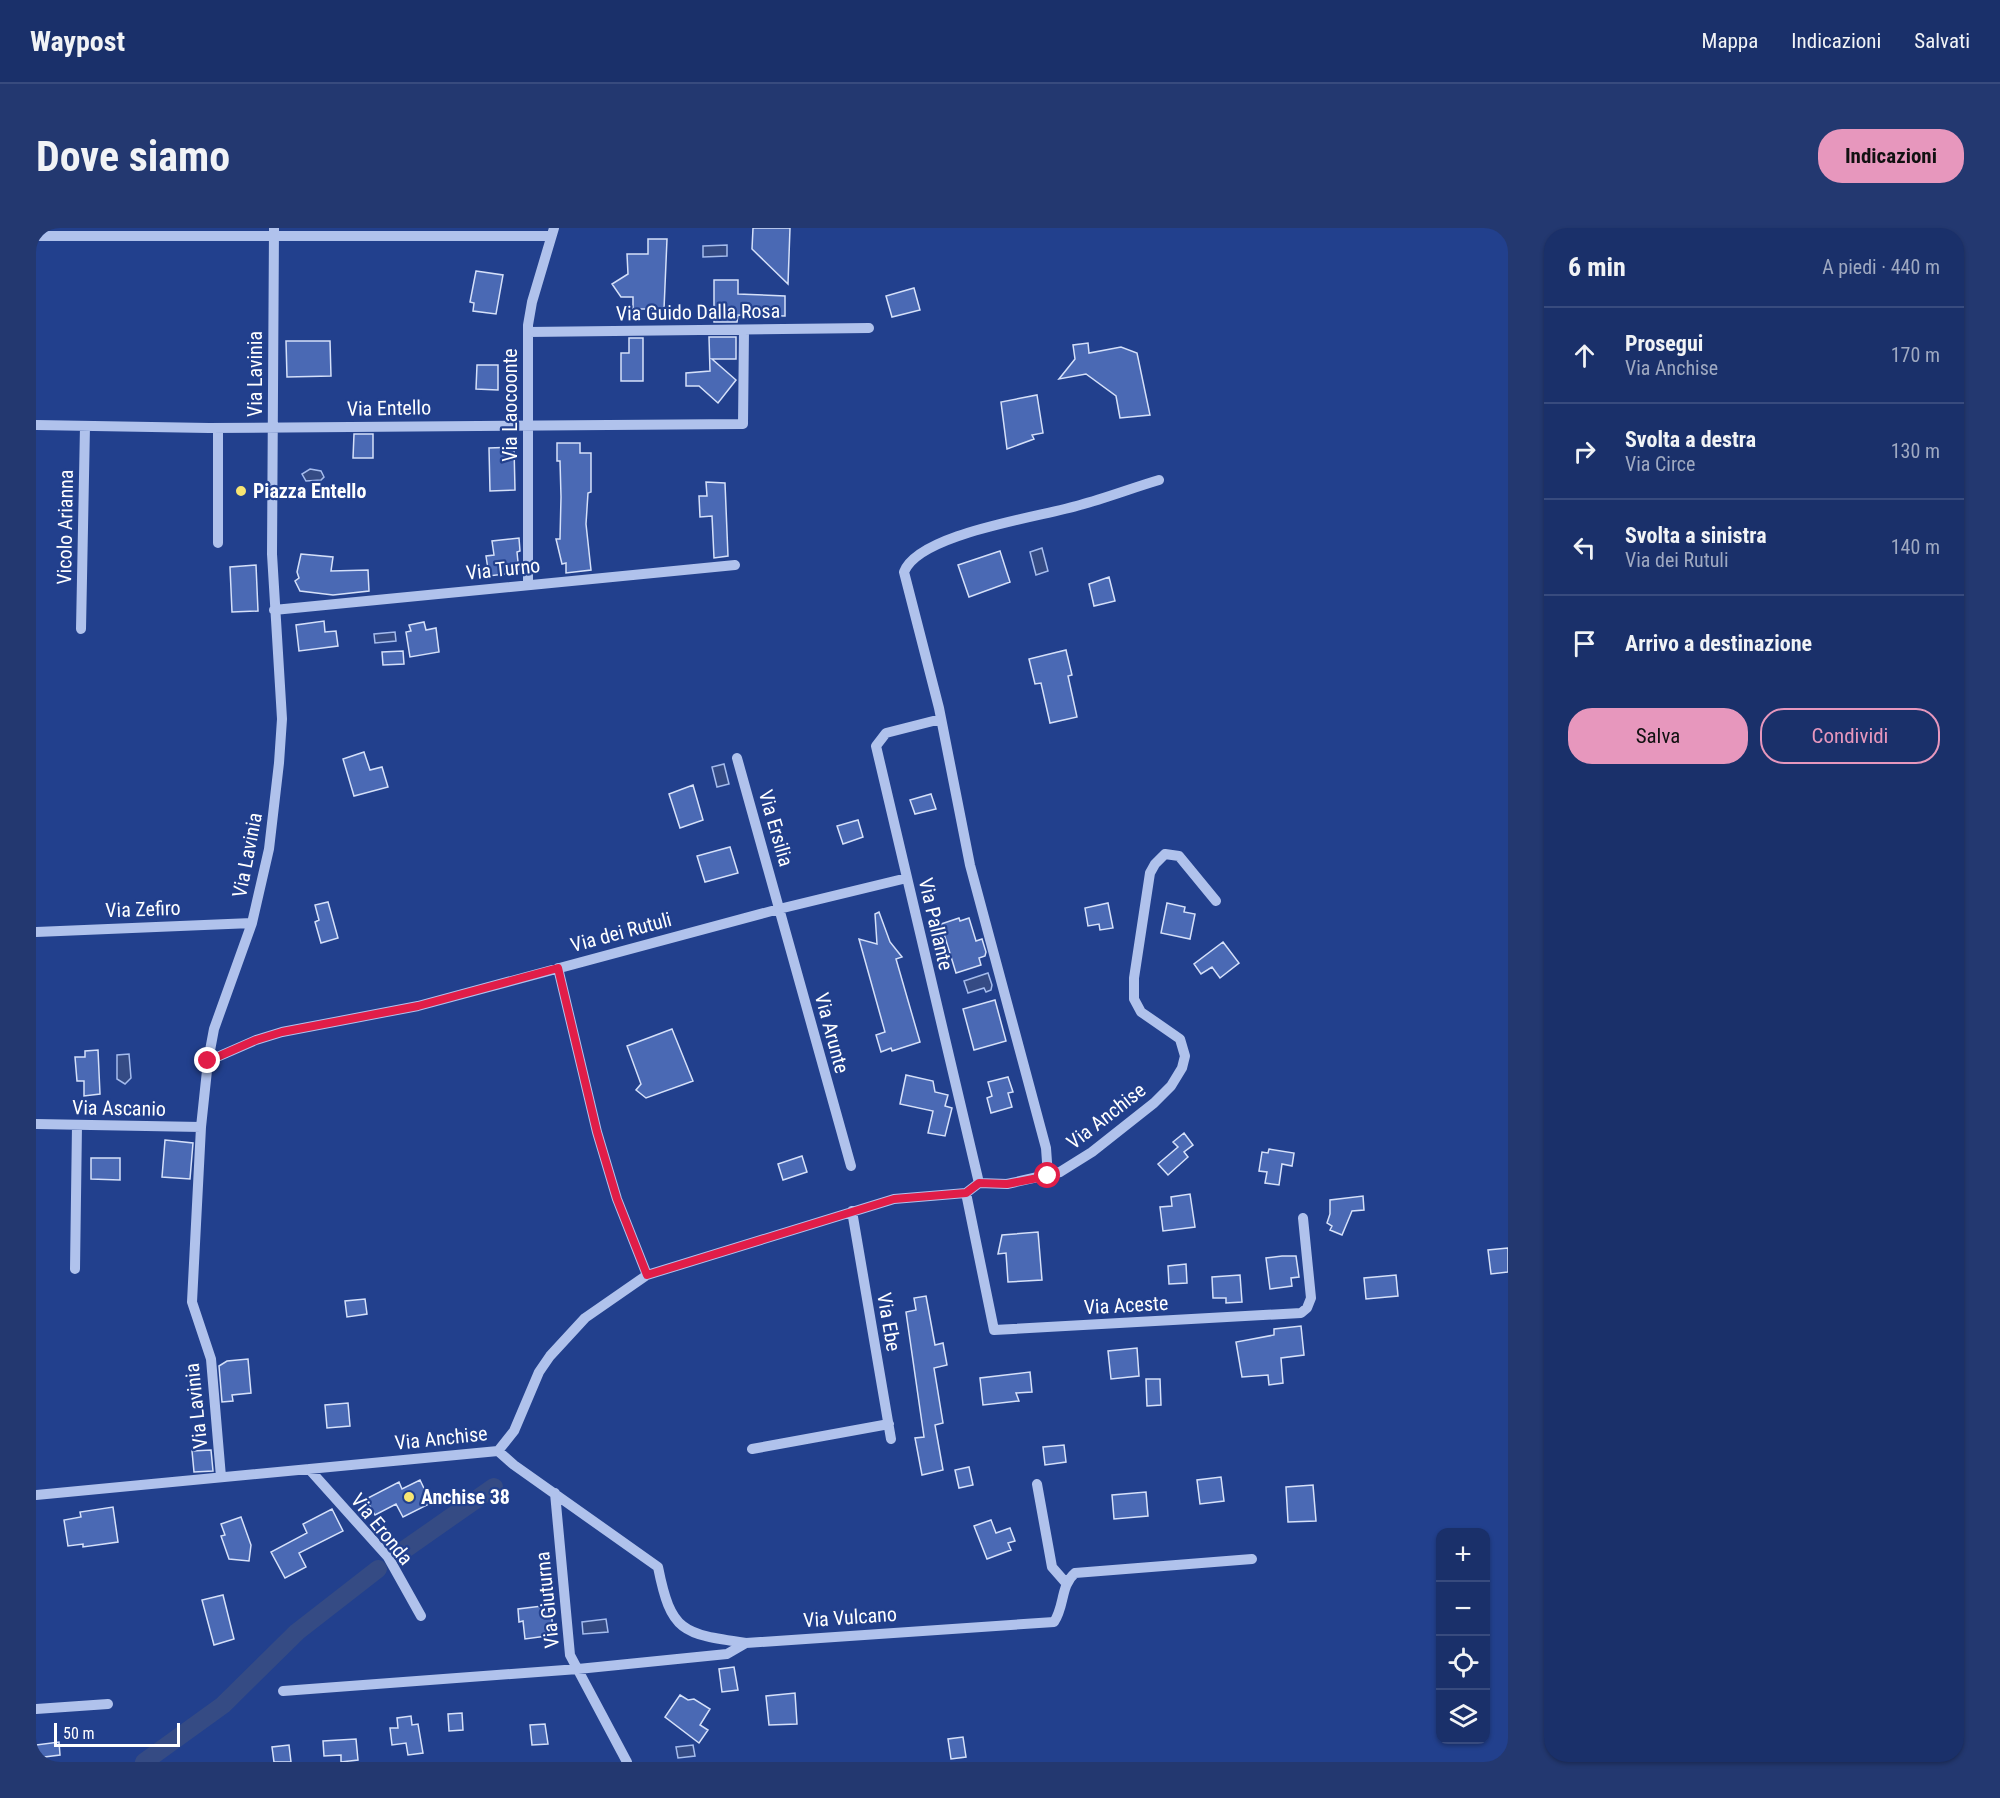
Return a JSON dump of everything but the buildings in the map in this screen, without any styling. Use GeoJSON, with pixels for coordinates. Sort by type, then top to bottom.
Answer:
{"type":"FeatureCollection","features":[{"type":"Feature","properties":{"kind":"street"},"geometry":{"type":"LineString","coordinates":[[36,236],[552,232]]}},
{"type":"Feature","properties":{"kind":"street","name":"Via Laocoonte"},"geometry":{"type":"LineString","coordinates":[[528,585],[528,332],[532,302],[552,232]]}},
{"type":"Feature","properties":{"kind":"street","name":"Via Lavinia"},"geometry":{"type":"LineString","coordinates":[[221,1477],[211,1359],[192,1302],[201,1127],[208,1061],[214,1029],[252,923],[269,849],[279,763],[282,719],[274,610],[272,427],[274,233]]}},
{"type":"Feature","properties":{"kind":"street","name":"Via Guido Dalla Rosa"},"geometry":{"type":"LineString","coordinates":[[528,332],[869,328]]}},
{"type":"Feature","properties":{"kind":"street","name":"Via Entello"},"geometry":{"type":"LineString","coordinates":[[36,425],[218,428],[743,424],[744,330]]}},
{"type":"Feature","properties":{"kind":"street","name":"Vicolo Arianna"},"geometry":{"type":"LineString","coordinates":[[81,629],[85,426]]}},
{"type":"Feature","properties":{"kind":"street"},"geometry":{"type":"LineString","coordinates":[[218,428],[218,543]]}},
{"type":"Feature","properties":{"kind":"street"},"geometry":{"type":"LineString","coordinates":[[1048,1176],[1046,1148],[970,865],[941,719],[904,573],[916,555],[972,531],[1078,506],[1159,480]]}},
{"type":"Feature","properties":{"kind":"street","name":"Via Turno"},"geometry":{"type":"LineString","coordinates":[[274,610],[735,565]]}},
{"type":"Feature","properties":{"kind":"street","name":"Via Pallante"},"geometry":{"type":"LineString","coordinates":[[941,719],[886,733],[876,746],[979,1183]]}},
{"type":"Feature","properties":{"kind":"street","name":"Via Ersilia"},"geometry":{"type":"LineString","coordinates":[[737,758],[779,909]]}},
{"type":"Feature","properties":{"kind":"street","name":"Via Anchise"},"geometry":{"type":"LineString","coordinates":[[979,1183],[1007,1184],[1060,1172],[1092,1152],[1154,1103],[1171,1086],[1182,1068],[1185,1056],[1180,1039],[1141,1012],[1134,999],[1134,978],[1150,873],[1165,854],[1179,856],[1216,901]]}},
{"type":"Feature","properties":{"kind":"street","name":"Via dei Rutuli"},"geometry":{"type":"LineString","coordinates":[[208,1061],[256,1040],[282,1032],[418,1006],[779,909],[907,878]]}},
{"type":"Feature","properties":{"kind":"street","name":"Via Arunte"},"geometry":{"type":"LineString","coordinates":[[779,909],[850,1166]]}},
{"type":"Feature","properties":{"kind":"street","name":"Via Zefiro"},"geometry":{"type":"LineString","coordinates":[[36,932],[252,923]]}},
{"type":"Feature","properties":{"kind":"street"},"geometry":{"type":"LineString","coordinates":[[558,968],[610,1177],[647,1275]]}},
{"type":"Feature","properties":{"kind":"street","name":"Via Ascanio"},"geometry":{"type":"LineString","coordinates":[[36,1124],[201,1127]]}},
{"type":"Feature","properties":{"kind":"street"},"geometry":{"type":"LineString","coordinates":[[75,1269],[77,1125]]}},
{"type":"Feature","properties":{"kind":"street"},"geometry":{"type":"LineString","coordinates":[[966,1193],[979,1183]]}},
{"type":"Feature","properties":{"kind":"street","name":"Via Anchise"},"geometry":{"type":"LineString","coordinates":[[36,1495],[498,1451],[514,1431],[539,1372],[550,1356],[585,1318],[647,1275],[894,1199],[966,1193]]}},
{"type":"Feature","properties":{"kind":"street","name":"Via Aceste"},"geometry":{"type":"LineString","coordinates":[[966,1193],[993,1330],[1301,1312],[1307,1308],[1311,1298],[1303,1218]]}},
{"type":"Feature","properties":{"kind":"street","name":"Via Ebe"},"geometry":{"type":"LineString","coordinates":[[852,1211],[891,1439]]}},
{"type":"Feature","properties":{"kind":"street"},"geometry":{"type":"LineString","coordinates":[[752,1449],[889,1424]]}},
{"type":"Feature","properties":{"kind":"street","name":"Via Vulcano"},"geometry":{"type":"LineString","coordinates":[[498,1451],[658,1567],[665,1599],[679,1623],[698,1634],[746,1643],[1054,1622],[1061,1607],[1066,1583]]}},
{"type":"Feature","properties":{"kind":"street","name":"Via Eronda"},"geometry":{"type":"LineString","coordinates":[[309,1469],[388,1557],[421,1616]]}},
{"type":"Feature","properties":{"kind":"street"},"geometry":{"type":"LineString","coordinates":[[1037,1484],[1052,1567],[1066,1583],[1075,1573],[1083,1570],[1252,1559]]}},
{"type":"Feature","properties":{"kind":"street","name":"Via Giuturna"},"geometry":{"type":"LineString","coordinates":[[555,1493],[570,1655],[627,1762]]}},
{"type":"Feature","properties":{"kind":"street"},"geometry":{"type":"LineString","coordinates":[[283,1691],[578,1669],[727,1654],[746,1643]]}},
{"type":"Feature","properties":{"kind":"street"},"geometry":{"type":"LineString","coordinates":[[36,1709],[108,1704]]}},
{"type":"Feature","properties":{"kind":"water"},"geometry":{"type":"Polygon","coordinates":[[[727,245],[727,256],[703,257],[703,246],[727,245]]]}},
{"type":"Feature","properties":{"kind":"water"},"geometry":{"type":"Polygon","coordinates":[[[310,469],[321,471],[324,477],[321,480],[306,481],[302,474],[310,469]]]}},
{"type":"Feature","properties":{"kind":"water"},"geometry":{"type":"Polygon","coordinates":[[[1042,548],[1048,571],[1036,575],[1030,552],[1042,548]]]}},
{"type":"Feature","properties":{"kind":"water"},"geometry":{"type":"Polygon","coordinates":[[[395,632],[396,641],[375,643],[374,634],[395,632]]]}},
{"type":"Feature","properties":{"kind":"water"},"geometry":{"type":"Polygon","coordinates":[[[724,764],[729,784],[717,787],[712,767],[724,764]]]}},
{"type":"Feature","properties":{"kind":"water"},"geometry":{"type":"Polygon","coordinates":[[[988,973],[992,985],[991,990],[986,992],[984,988],[968,993],[964,981],[988,973]]]}},
{"type":"Feature","properties":{"kind":"water"},"geometry":{"type":"Polygon","coordinates":[[[129,1054],[131,1078],[125,1084],[117,1079],[117,1055],[129,1054]]]}},
{"type":"Feature","properties":{"kind":"water"},"geometry":{"type":"Polygon","coordinates":[[[606,1619],[608,1632],[583,1634],[582,1622],[606,1619]]]}},
{"type":"Feature","properties":{"kind":"water"},"geometry":{"type":"Polygon","coordinates":[[[693,1745],[695,1756],[678,1758],[676,1747],[693,1745]]]}},
{"type":"Feature","properties":{"kind":"waterway"},"geometry":{"type":"LineString","coordinates":[[401,1552],[494,1487]]}},
{"type":"Feature","properties":{"kind":"waterway"},"geometry":{"type":"LineString","coordinates":[[144,1762],[223,1705],[297,1632],[378,1569]]}},
{"type":"Feature","properties":{"kind":"place","name":"Piazza Entello"},"geometry":{"type":"Point","coordinates":[241,491]}},
{"type":"Feature","properties":{"kind":"place","name":"Anchise 38"},"geometry":{"type":"Point","coordinates":[409,1497]}},
{"type":"Feature","properties":{"kind":"route"},"geometry":{"type":"LineString","coordinates":[[208,1061],[256,1040],[282,1032],[418,1006],[558,968],[597,1132],[617,1199],[647,1275],[894,1199],[966,1193],[979,1183],[1007,1184],[1048,1176]]}}]}
